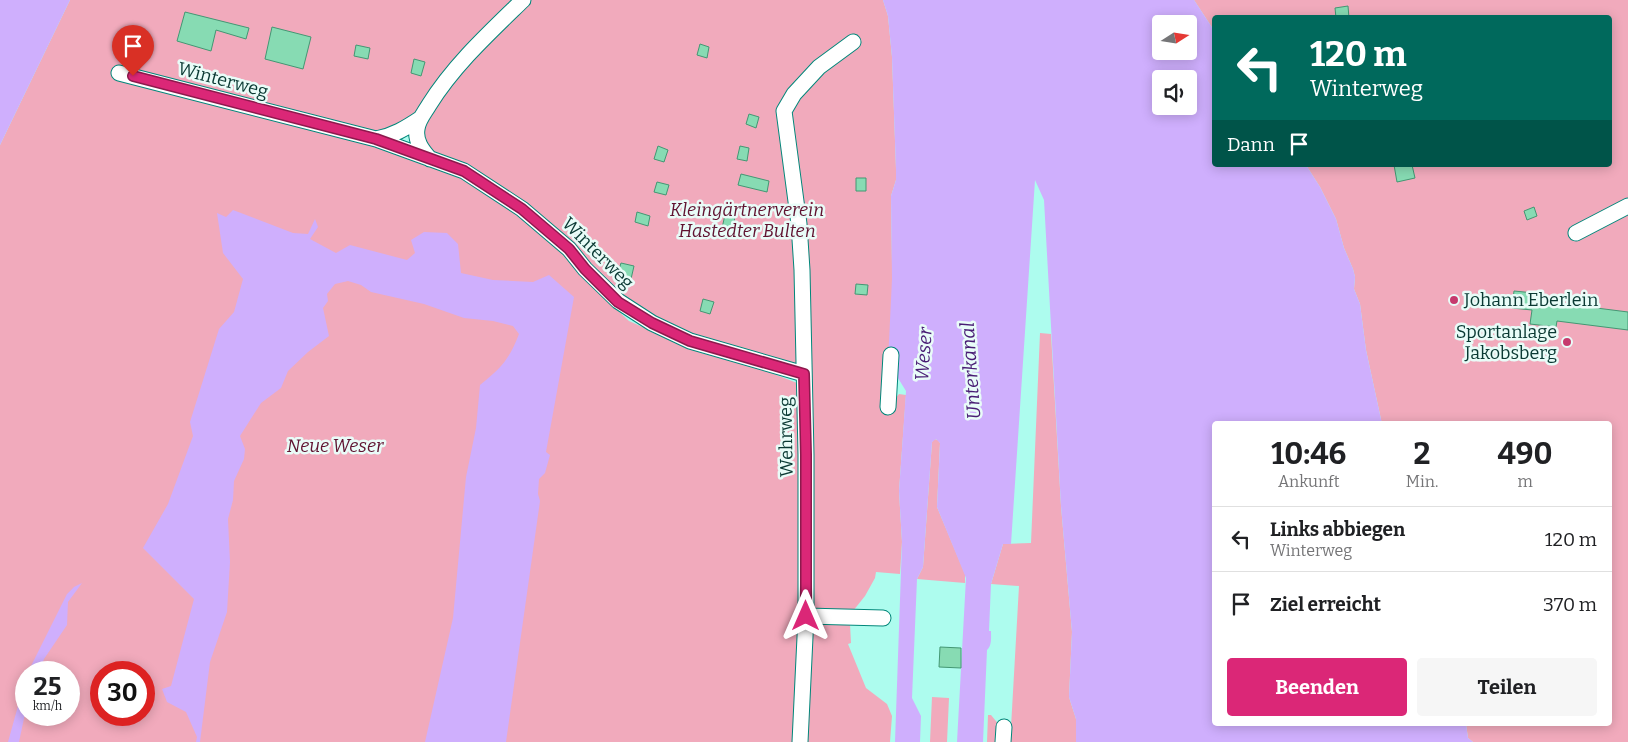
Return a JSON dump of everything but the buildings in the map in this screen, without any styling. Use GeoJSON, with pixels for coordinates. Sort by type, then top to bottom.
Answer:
{"type":"FeatureCollection","features":[{"type":"Feature","properties":{"kind":"street"},"geometry":{"type":"LineString","coordinates":[[430,159],[417,140],[417,129],[421,118],[454,68],[523,0]]}},
{"type":"Feature","properties":{"kind":"street","name":"Wehrweg"},"geometry":{"type":"LineString","coordinates":[[800,742],[806,616],[806,455],[801,249],[784,111],[794,94],[820,67],[853,42]]}},
{"type":"Feature","properties":{"kind":"street","name":"Winterweg"},"geometry":{"type":"LineString","coordinates":[[126,74],[376,139],[464,171],[522,209],[569,249],[585,269],[618,302],[652,323],[690,341],[804,374]]}},
{"type":"Feature","properties":{"kind":"street"},"geometry":{"type":"LineString","coordinates":[[376,139],[400,132],[421,118]]}},
{"type":"Feature","properties":{"kind":"street"},"geometry":{"type":"LineString","coordinates":[[1576,233],[1628,206]]}},
{"type":"Feature","properties":{"kind":"street"},"geometry":{"type":"LineString","coordinates":[[888,407],[891,355]]}},
{"type":"Feature","properties":{"kind":"street"},"geometry":{"type":"LineString","coordinates":[[806,616],[883,618]]}},
{"type":"Feature","properties":{"kind":"street"},"geometry":{"type":"LineString","coordinates":[[1003,742],[1004,727]]}},
{"type":"Feature","properties":{"kind":"green space","name":"Neue Weser"},"geometry":{"type":"Polygon","coordinates":[[[70,0],[517,0],[389,149],[458,173],[513,208],[566,254],[601,295],[629,321],[701,353],[759,368],[797,383],[801,479],[800,616],[796,742],[0,742],[0,145],[70,0]]]}},
{"type":"Feature","properties":{"kind":"green space","name":"Kleingärtnerverein Hastedter Bulten"},"geometry":{"type":"Polygon","coordinates":[[[528,0],[883,0],[888,16],[892,57],[896,169],[896,180],[891,196],[894,400],[899,394],[906,395],[899,491],[902,542],[900,574],[876,572],[875,578],[865,596],[853,611],[850,624],[851,643],[848,644],[866,688],[887,704],[892,716],[890,742],[806,742],[808,372],[691,336],[658,321],[622,297],[579,255],[432,154],[421,141],[424,120],[437,100],[528,0]]]}},
{"type":"Feature","properties":{"kind":"green space"},"geometry":{"type":"Polygon","coordinates":[[[1194,0],[1628,0],[1628,742],[1473,742],[1468,738],[1466,726],[1612,726],[1612,421],[1381,421],[1366,350],[1360,304],[1354,289],[1355,277],[1353,269],[1344,248],[1336,219],[1307,167],[1612,167],[1612,15],[1212,15],[1212,27],[1194,0]]]}},
{"type":"Feature","properties":{"kind":"green space"},"geometry":{"type":"Polygon","coordinates":[[[1040,333],[1051,334],[1061,506],[1072,632],[1069,697],[1076,719],[1076,742],[987,742],[988,715],[991,715],[1000,726],[1011,727],[1019,586],[991,584],[1003,544],[1031,543],[1040,333]]]}},
{"type":"Feature","properties":{"kind":"green space"},"geometry":{"type":"Polygon","coordinates":[[[934,439],[940,443],[937,507],[965,574],[965,583],[917,579],[923,567],[932,442],[934,439]]]}},
{"type":"Feature","properties":{"kind":"green space"},"geometry":{"type":"Polygon","coordinates":[[[932,697],[949,698],[947,742],[930,742],[932,697]]]}},
{"type":"Feature","properties":{"kind":"water"},"geometry":{"type":"Polygon","coordinates":[[[0,0],[70,0],[0,145],[0,0]]]}},
{"type":"Feature","properties":{"kind":"water"},"geometry":{"type":"Polygon","coordinates":[[[883,0],[1194,0],[1212,27],[1212,167],[1307,167],[1336,219],[1344,248],[1353,269],[1355,277],[1354,289],[1360,304],[1366,350],[1381,421],[1212,421],[1212,726],[1466,726],[1468,738],[1473,742],[1076,742],[1076,719],[1069,697],[1072,632],[1061,506],[1044,200],[1035,180],[1011,544],[1003,544],[991,584],[989,631],[991,631],[991,639],[987,650],[983,742],[957,742],[966,578],[937,507],[940,443],[936,439],[932,442],[923,567],[917,579],[912,698],[921,716],[920,742],[895,742],[902,542],[899,491],[906,391],[888,362],[892,279],[891,196],[896,180],[892,57],[888,16],[883,0]]]}},
{"type":"Feature","properties":{"kind":"water","name":"Neue Weser"},"geometry":{"type":"Polygon","coordinates":[[[233,210],[293,233],[308,234],[315,219],[318,227],[310,239],[336,253],[350,245],[407,260],[415,253],[411,240],[424,232],[447,233],[458,244],[461,273],[493,280],[533,282],[549,275],[574,297],[546,452],[550,455],[545,473],[539,479],[538,494],[540,501],[506,742],[425,742],[453,618],[466,477],[476,428],[480,385],[504,363],[512,351],[519,334],[513,326],[493,321],[464,318],[424,304],[371,292],[361,285],[348,281],[335,284],[327,294],[328,301],[323,308],[329,336],[288,371],[281,388],[261,403],[240,436],[245,449],[244,459],[234,481],[233,500],[228,519],[230,562],[227,612],[210,662],[200,742],[196,742],[197,737],[186,712],[167,702],[162,689],[171,686],[194,599],[143,548],[168,504],[193,436],[190,422],[219,329],[234,312],[243,279],[223,253],[217,213],[226,217],[233,210]]]}},
{"type":"Feature","properties":{"kind":"water"},"geometry":{"type":"Polygon","coordinates":[[[82,583],[68,602],[67,625],[43,661],[34,661],[67,594],[74,587],[82,583]]]}},
{"type":"Feature","properties":{"kind":"water"},"geometry":{"type":"Polygon","coordinates":[[[15,717],[15,726],[22,726],[19,742],[8,742],[15,717]]]}},
{"type":"Feature","properties":{"kind":"place","name":"Johann Eberlein"},"geometry":{"type":"Point","coordinates":[1454,300]}},
{"type":"Feature","properties":{"kind":"place","name":"Sportanlage Jakobsberg"},"geometry":{"type":"Point","coordinates":[1567,342]}},
{"type":"Feature","properties":{"kind":"route"},"geometry":{"type":"LineString","coordinates":[[133,76],[376,139],[464,171],[522,209],[569,249],[585,269],[618,302],[652,323],[690,341],[804,374],[806,616]]}},
{"type":"Feature","properties":{"kind":"water label","name":"Weser"},"geometry":{"type":"Point","coordinates":[923,354]}},
{"type":"Feature","properties":{"kind":"water label","name":"Unterkanal"},"geometry":{"type":"Point","coordinates":[970,371]}}]}
